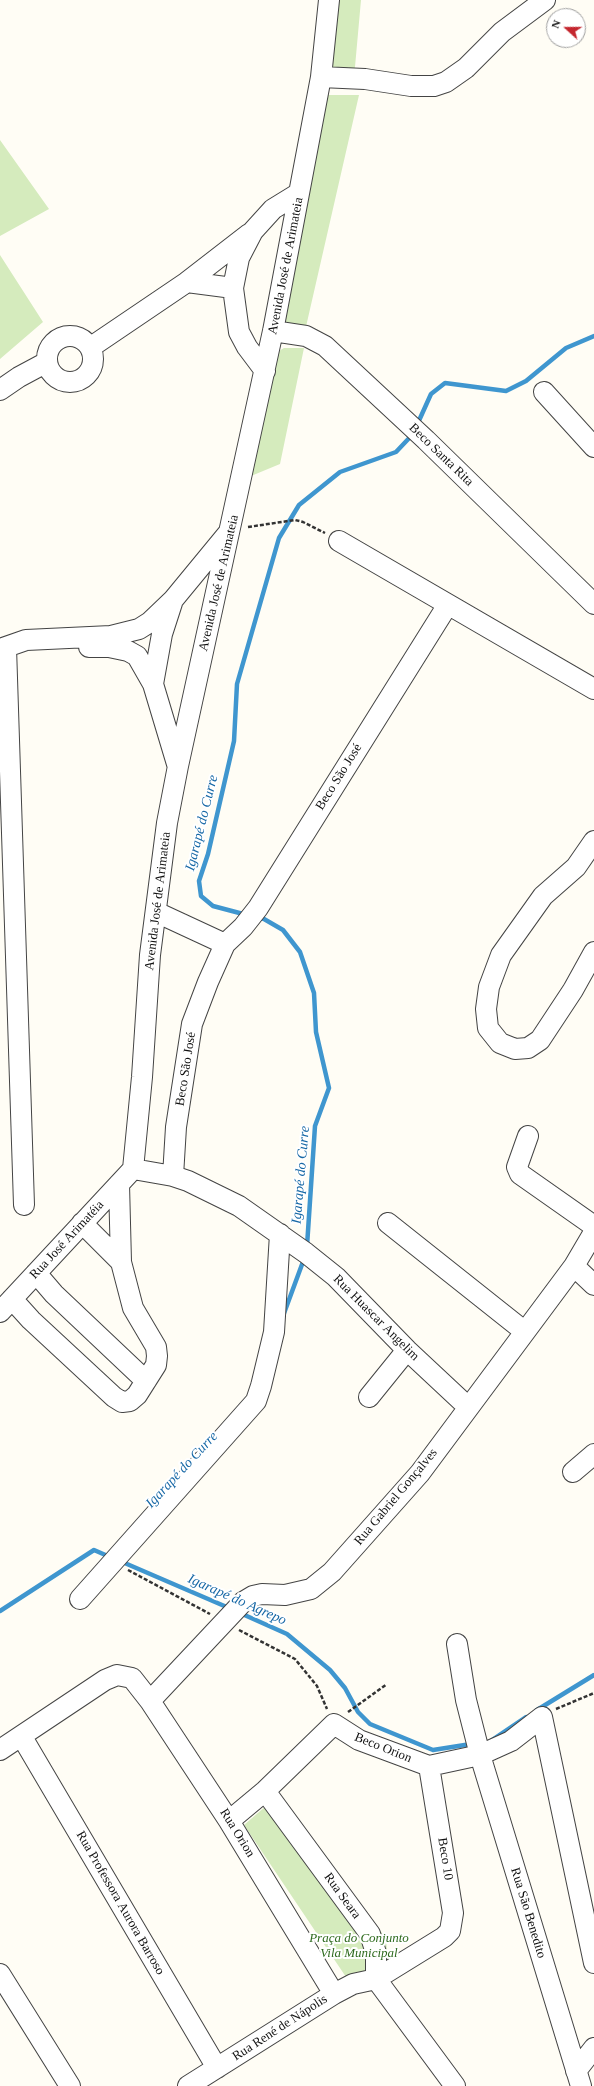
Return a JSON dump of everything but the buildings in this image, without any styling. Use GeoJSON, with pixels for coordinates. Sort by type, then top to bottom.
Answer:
{"type":"FeatureCollection","features":[{"type":"Feature","properties":{"kind":"street","name":"Avenida José de Arimateia"},"geometry":{"type":"LineString","coordinates":[[133,1169],[142,1077],[150,955],[167,823],[178,766],[231,529],[273,331],[321,77],[329,0]]}},
{"type":"Feature","properties":{"kind":"street"},"geometry":{"type":"LineString","coordinates":[[321,77],[364,79],[411,86],[434,86],[446,82],[466,68],[502,32],[545,0]]}},
{"type":"Feature","properties":{"kind":"street"},"geometry":{"type":"LineString","coordinates":[[91,347],[187,282],[253,231],[273,208],[299,193]]}},
{"type":"Feature","properties":{"kind":"street"},"geometry":{"type":"LineString","coordinates":[[253,231],[239,258],[233,288],[239,332],[247,347],[265,371]]}},
{"type":"Feature","properties":{"kind":"street"},"geometry":{"type":"LineString","coordinates":[[187,282],[233,288]]}},
{"type":"Feature","properties":{"kind":"street","name":"Beco Santa Rita"},"geometry":{"type":"LineString","coordinates":[[273,331],[306,336],[325,346],[426,440],[594,604]]}},
{"type":"Feature","properties":{"kind":"street"},"geometry":{"type":"LineString","coordinates":[[67,336],[77,336],[85,340],[91,347],[94,356],[93,366],[89,374],[82,380],[73,383],[64,382],[56,378],[50,371],[47,362],[47,353],[52,345],[59,338],[67,336]]}},
{"type":"Feature","properties":{"kind":"street"},"geometry":{"type":"LineString","coordinates":[[0,390],[19,377],[47,362]]}},
{"type":"Feature","properties":{"kind":"street"},"geometry":{"type":"LineString","coordinates":[[544,392],[594,447]]}},
{"type":"Feature","properties":{"kind":"street"},"geometry":{"type":"LineString","coordinates":[[3,652],[26,640],[99,637],[135,631],[150,622],[173,600],[231,529]]}},
{"type":"Feature","properties":{"kind":"street"},"geometry":{"type":"LineString","coordinates":[[339,541],[447,606],[594,689]]}},
{"type":"Feature","properties":{"kind":"street"},"geometry":{"type":"LineString","coordinates":[[153,684],[162,634],[173,600]]}},
{"type":"Feature","properties":{"kind":"street","name":"Beco São José"},"geometry":{"type":"LineString","coordinates":[[173,1176],[176,1127],[192,1024],[208,982],[225,944],[243,927],[258,908],[447,606]]}},
{"type":"Feature","properties":{"kind":"street"},"geometry":{"type":"LineString","coordinates":[[3,652],[32,648],[104,647],[128,651],[137,656],[153,684],[178,766]]}},
{"type":"Feature","properties":{"kind":"street"},"geometry":{"type":"LineString","coordinates":[[3,652],[24,1204]]}},
{"type":"Feature","properties":{"kind":"street"},"geometry":{"type":"LineString","coordinates":[[594,841],[576,867],[543,896],[501,955],[489,987],[486,1009],[488,1028],[500,1043],[515,1049],[528,1048],[540,1040],[573,990],[594,952]]}},
{"type":"Feature","properties":{"kind":"street"},"geometry":{"type":"LineString","coordinates":[[156,912],[225,944]]}},
{"type":"Feature","properties":{"kind":"street"},"geometry":{"type":"LineString","coordinates":[[528,1136],[518,1166],[520,1174],[594,1226]]}},
{"type":"Feature","properties":{"kind":"street","name":"Rua Huascar Angelim"},"geometry":{"type":"LineString","coordinates":[[133,1169],[173,1176],[188,1181],[239,1206],[306,1252],[336,1277],[407,1350],[468,1407]]}},
{"type":"Feature","properties":{"kind":"street","name":"Rua José Arimatéia"},"geometry":{"type":"LineString","coordinates":[[6,1306],[133,1169]]}},
{"type":"Feature","properties":{"kind":"street"},"geometry":{"type":"LineString","coordinates":[[6,1306],[31,1320],[122,1402],[130,1401],[137,1395],[156,1366],[157,1356],[156,1347],[130,1301],[121,1262],[119,1184]]}},
{"type":"Feature","properties":{"kind":"street"},"geometry":{"type":"LineString","coordinates":[[82,1223],[121,1262]]}},
{"type":"Feature","properties":{"kind":"street"},"geometry":{"type":"LineString","coordinates":[[388,1223],[524,1331]]}},
{"type":"Feature","properties":{"kind":"street","name":"Rua Gabriel Gonçalves"},"geometry":{"type":"LineString","coordinates":[[150,1701],[243,1602],[253,1596],[262,1594],[285,1595],[311,1589],[332,1572],[420,1473],[524,1331],[574,1266],[594,1232]]}},
{"type":"Feature","properties":{"kind":"street"},"geometry":{"type":"LineString","coordinates":[[80,1599],[256,1401],[274,1332],[280,1234]]}},
{"type":"Feature","properties":{"kind":"street"},"geometry":{"type":"LineString","coordinates":[[574,1266],[594,1285]]}},
{"type":"Feature","properties":{"kind":"street"},"geometry":{"type":"LineString","coordinates":[[36,1273],[54,1294],[146,1381]]}},
{"type":"Feature","properties":{"kind":"street"},"geometry":{"type":"LineString","coordinates":[[369,1397],[407,1350]]}},
{"type":"Feature","properties":{"kind":"street"},"geometry":{"type":"LineString","coordinates":[[573,1472],[594,1454]]}},
{"type":"Feature","properties":{"kind":"street","name":"Rua São Benedito"},"geometry":{"type":"LineString","coordinates":[[457,1644],[466,1700],[480,1756],[578,2078]]}},
{"type":"Feature","properties":{"kind":"street","name":"Rua Orion"},"geometry":{"type":"LineString","coordinates":[[22,1737],[105,1680],[117,1675],[132,1678],[150,1701],[229,1821],[334,1994]]}},
{"type":"Feature","properties":{"kind":"street"},"geometry":{"type":"LineString","coordinates":[[542,1716],[594,1963]]}},
{"type":"Feature","properties":{"kind":"street","name":"Beco Orion"},"geometry":{"type":"LineString","coordinates":[[229,1821],[265,1790],[334,1724],[359,1740],[429,1766],[480,1756],[511,1741],[542,1716]]}},
{"type":"Feature","properties":{"kind":"street"},"geometry":{"type":"LineString","coordinates":[[0,1750],[22,1737]]}},
{"type":"Feature","properties":{"kind":"street","name":"Rua Professora Aurora Barroso"},"geometry":{"type":"LineString","coordinates":[[22,1737],[212,2077]]}},
{"type":"Feature","properties":{"kind":"street","name":"Beco 10"},"geometry":{"type":"LineString","coordinates":[[376,1979],[450,1931],[453,1924],[453,1913],[429,1766]]}},
{"type":"Feature","properties":{"kind":"street","name":"Rua Seara"},"geometry":{"type":"LineString","coordinates":[[265,1790],[370,1934],[376,1952],[376,1979]]}},
{"type":"Feature","properties":{"kind":"street"},"geometry":{"type":"LineString","coordinates":[[0,1974],[70,2086]]}},
{"type":"Feature","properties":{"kind":"street"},"geometry":{"type":"LineString","coordinates":[[376,1979],[455,2086]]}},
{"type":"Feature","properties":{"kind":"street","name":"Rua René de Nápolis"},"geometry":{"type":"LineString","coordinates":[[188,2086],[212,2077],[334,1994],[353,1984],[376,1979]]}},
{"type":"Feature","properties":{"kind":"street","name":"Rua São Benedito"},"geometry":{"type":"LineString","coordinates":[[578,2078],[594,2048]]}},
{"type":"Feature","properties":{"kind":"path"},"geometry":{"type":"LineString","coordinates":[[231,529],[295,520],[314,526],[339,541]]}},
{"type":"Feature","properties":{"kind":"path"},"geometry":{"type":"LineString","coordinates":[[358,1703],[386,1684]]}},
{"type":"Feature","properties":{"kind":"path"},"geometry":{"type":"LineString","coordinates":[[542,1716],[556,1708],[594,1693]]}},
{"type":"Feature","properties":{"kind":"green space"},"geometry":{"type":"Polygon","coordinates":[[[333,0],[361,0],[354,78],[326,77],[333,0]]]}},
{"type":"Feature","properties":{"kind":"green space"},"geometry":{"type":"Polygon","coordinates":[[[323,95],[359,95],[305,331],[278,326],[323,95]]]}},
{"type":"Feature","properties":{"kind":"green space"},"geometry":{"type":"Polygon","coordinates":[[[0,140],[49,209],[0,236],[0,140]]]}},
{"type":"Feature","properties":{"kind":"green space"},"geometry":{"type":"Polygon","coordinates":[[[0,255],[43,322],[0,359],[0,255]]]}},
{"type":"Feature","properties":{"kind":"green space"},"geometry":{"type":"Polygon","coordinates":[[[284,348],[304,348],[280,464],[251,476],[277,352],[284,348]]]}},
{"type":"Feature","properties":{"kind":"green space","name":"Praça do Conjunto Vila Municipal"},"geometry":{"type":"Polygon","coordinates":[[[274,1799],[386,1938],[389,1976],[348,1980],[244,1825],[274,1799]]]}},
{"type":"Feature","properties":{"kind":"waterway","name":"Igarapé do Curre"},"geometry":{"type":"LineString","coordinates":[[417,425],[431,394],[445,383],[506,391],[526,381],[566,348],[594,336]]}},
{"type":"Feature","properties":{"kind":"waterway","name":"Igarapé do Curre"},"geometry":{"type":"LineString","coordinates":[[247,915],[213,906],[201,896],[199,881],[208,854],[234,741],[237,684],[279,538],[299,505],[340,472],[396,452],[413,434]]}},
{"type":"Feature","properties":{"kind":"waterway","name":"Igarapé do Curre"},"geometry":{"type":"LineString","coordinates":[[258,917],[283,930],[300,952],[314,993],[316,1032],[329,1088],[315,1126],[307,1246]]}},
{"type":"Feature","properties":{"kind":"waterway","name":"Igarapé do Curre"},"geometry":{"type":"LineString","coordinates":[[283,1316],[304,1259]]}},
{"type":"Feature","properties":{"kind":"waterway","name":"Igarapé do Agrepo"},"geometry":{"type":"LineString","coordinates":[[0,1611],[94,1550],[110,1557]]}},
{"type":"Feature","properties":{"kind":"waterway","name":"Igarapé do Agrepo"},"geometry":{"type":"LineString","coordinates":[[120,1561],[229,1608]]}},
{"type":"Feature","properties":{"kind":"waterway","name":"Igarapé do Agrepo"},"geometry":{"type":"LineString","coordinates":[[240,1613],[287,1634],[330,1670],[345,1688],[358,1712],[370,1724],[433,1750],[471,1744]]}},
{"type":"Feature","properties":{"kind":"waterway","name":"Igarapé do Agrepo"},"geometry":{"type":"LineString","coordinates":[[537,1710],[594,1675]]}},
{"type":"Feature","properties":{"kind":"waterway","name":"Igarapé do Agrepo"},"geometry":{"type":"LineString","coordinates":[[492,1740],[526,1717]]}}]}
